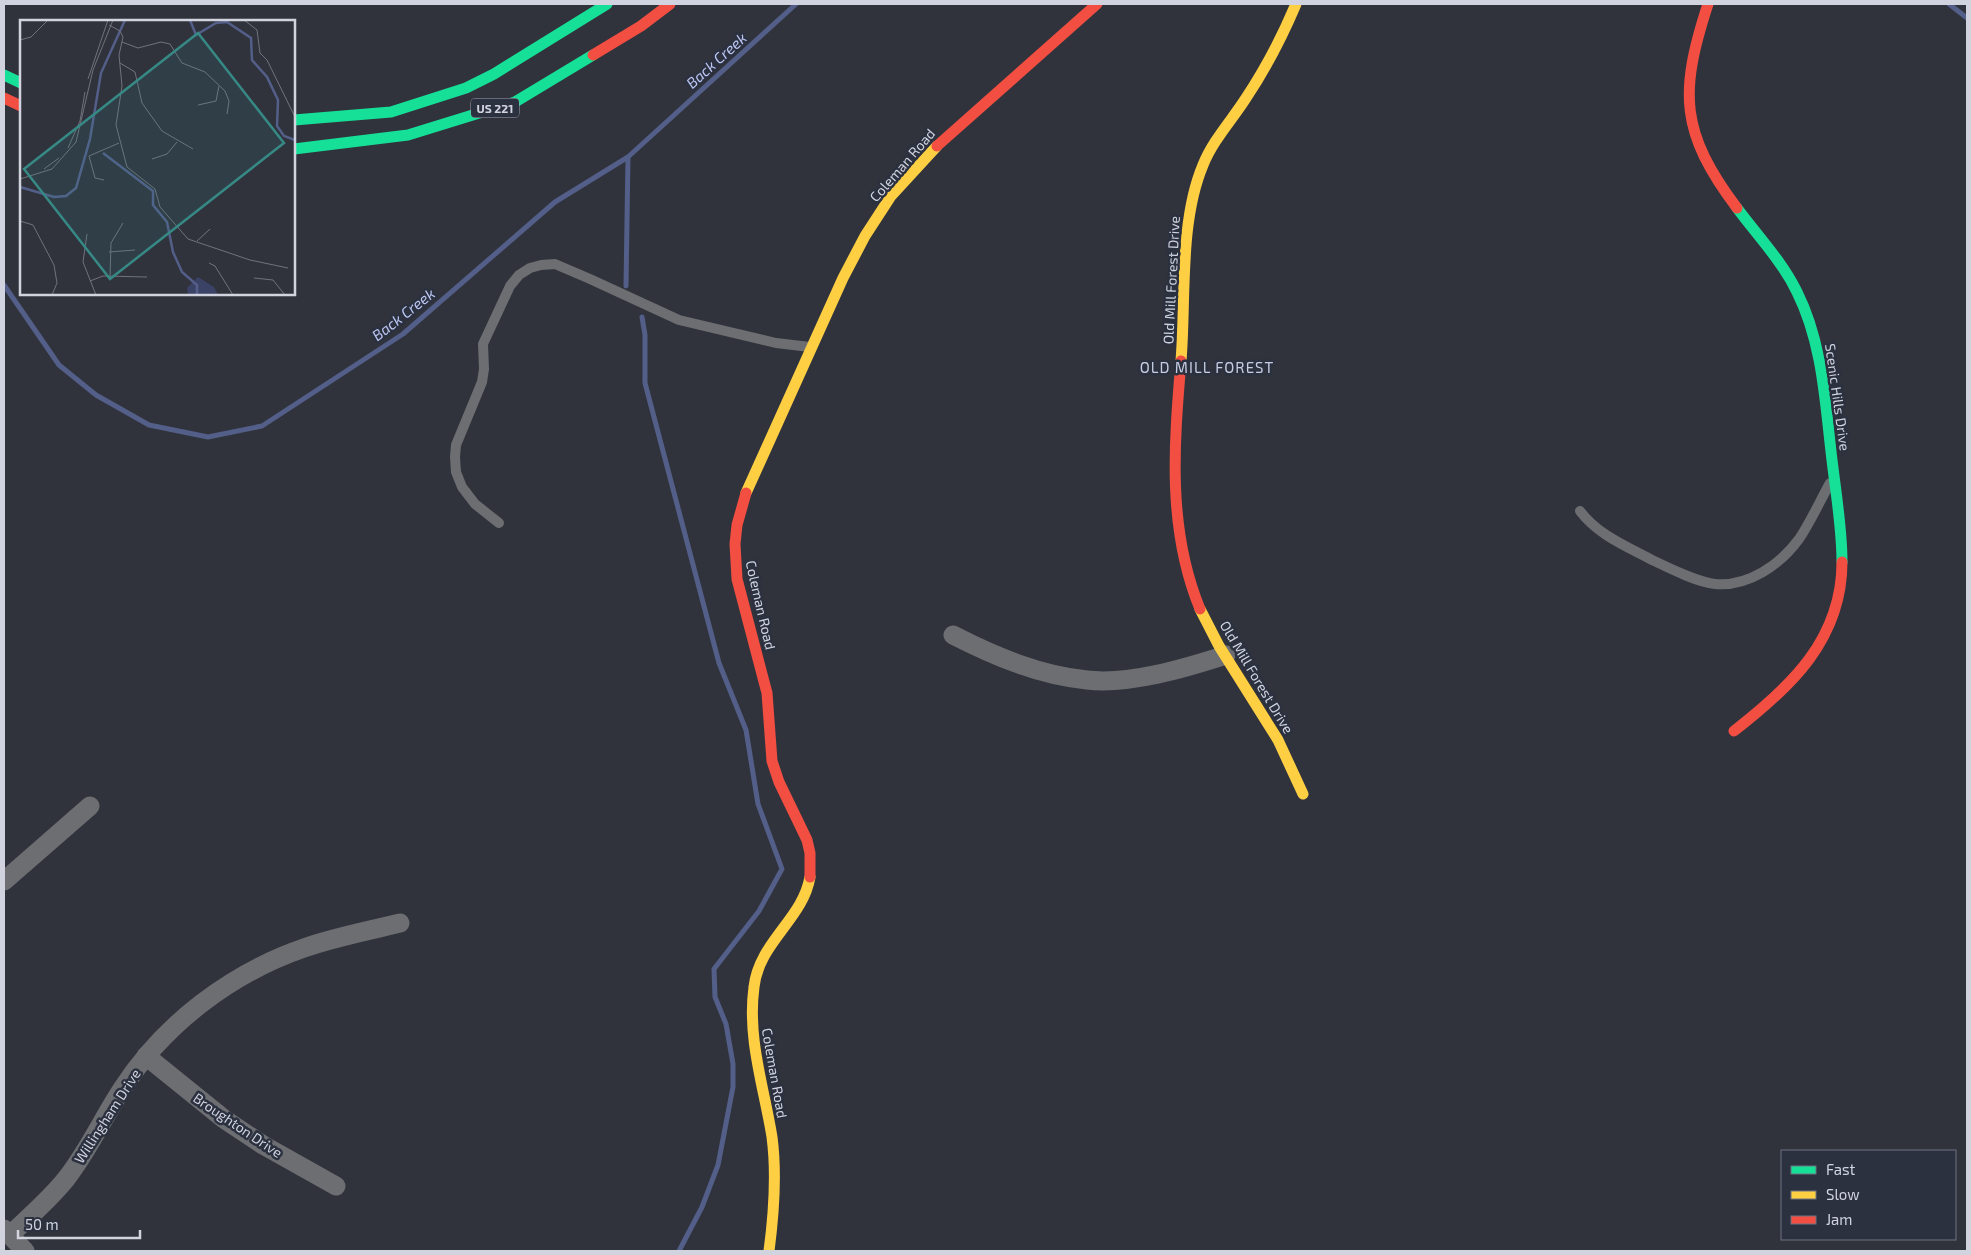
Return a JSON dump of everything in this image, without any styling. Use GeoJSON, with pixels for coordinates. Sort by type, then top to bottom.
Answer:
{"type":"FeatureCollection","features":[{"type":"Feature","properties":{"kind":"street","name":"US 221"},"geometry":{"type":"LineString","coordinates":[[295,120],[392,112],[466,88],[500,70],[607,4]]}},
{"type":"Feature","properties":{"kind":"street","name":"US 221"},"geometry":{"type":"LineString","coordinates":[[295,150],[408,135],[515,102],[641,26],[670,4]]}},
{"type":"Feature","properties":{"kind":"street","name":"Coleman Road"},"geometry":{"type":"LineString","coordinates":[[769,1251],[773,1222],[775,1170],[772,1138],[752,1043],[751,1016],[753,990],[757,970],[766,951],[803,900],[808,888],[811,867],[809,849],[802,827],[795,810],[777,782],[772,763],[768,695],[738,585],[734,560],[736,525],[749,486],[844,275],[873,223],[891,197],[934,150],[967,118],[1097,4]]}},
{"type":"Feature","properties":{"kind":"street","name":"Old Mill Forest Drive"},"geometry":{"type":"LineString","coordinates":[[1296,4],[1265,69],[1202,164],[1195,186],[1190,208],[1175,464],[1176,497],[1185,566],[1193,593],[1226,655],[1274,732],[1288,759],[1302,794]]}},
{"type":"Feature","properties":{"kind":"street","name":"Scenic Hills Drive"},"geometry":{"type":"LineString","coordinates":[[1708,4],[1696,44],[1689,79],[1688,102],[1691,125],[1700,151],[1721,188],[1781,264],[1806,312],[1816,341],[1820,365],[1843,563],[1841,587],[1836,610],[1830,626],[1816,650],[1770,702],[1734,731]]}},
{"type":"Feature","properties":{"kind":"street"},"geometry":{"type":"LineString","coordinates":[[4,98],[20,106]]}},
{"type":"Feature","properties":{"kind":"street"},"geometry":{"type":"LineString","coordinates":[[953,635],[985,652],[1019,665],[1054,675],[1089,680],[1153,675],[1193,666],[1226,655]]}},
{"type":"Feature","properties":{"kind":"street"},"geometry":{"type":"LineString","coordinates":[[4,881],[90,806]]}},
{"type":"Feature","properties":{"kind":"street","name":"Willingham Drive"},"geometry":{"type":"LineString","coordinates":[[7,1232],[39,1208],[66,1179],[83,1155],[122,1088],[146,1056],[172,1029],[207,1000],[238,979],[270,962],[313,945],[400,923]]}},
{"type":"Feature","properties":{"kind":"street","name":"Broughton Drive"},"geometry":{"type":"LineString","coordinates":[[146,1056],[224,1119],[263,1145],[336,1186]]}},
{"type":"Feature","properties":{"kind":"street"},"geometry":{"type":"LineString","coordinates":[[7,1232],[25,1251]]}},
{"type":"Feature","properties":{"kind":"lane"},"geometry":{"type":"LineString","coordinates":[[499,523],[475,504],[462,487],[456,472],[456,445],[482,382],[484,369],[483,344],[510,286],[519,275],[530,268],[555,264],[679,320],[776,343],[811,347]]}},
{"type":"Feature","properties":{"kind":"lane"},"geometry":{"type":"LineString","coordinates":[[1580,511],[1598,530],[1662,565],[1706,582],[1726,584],[1750,579],[1767,570],[1785,556],[1800,538],[1834,476]]}},
{"type":"Feature","properties":{"kind":"waterway","name":"Back Creek"},"geometry":{"type":"LineString","coordinates":[[4,285],[59,365],[96,395],[149,425],[208,437],[262,426],[403,334],[555,202],[628,157],[796,4]]}},
{"type":"Feature","properties":{"kind":"waterway","name":"Back Creek"},"geometry":{"type":"LineString","coordinates":[[1949,4],[1967,18]]}},
{"type":"Feature","properties":{"kind":"waterway"},"geometry":{"type":"LineString","coordinates":[[626,286],[628,157]]}},
{"type":"Feature","properties":{"kind":"waterway"},"geometry":{"type":"LineString","coordinates":[[642,317],[645,335],[645,383],[719,663],[746,730],[758,804],[782,869],[759,911],[714,969],[715,997],[726,1024],[733,1064],[733,1087],[718,1165],[702,1207],[679,1251]]}},
{"type":"Feature","properties":{"kind":"traffic: fast"},"geometry":{"type":"LineString","coordinates":[[295,120],[391,112],[466,88],[494,74],[607,4]]}},
{"type":"Feature","properties":{"kind":"traffic: fast"},"geometry":{"type":"LineString","coordinates":[[295,149],[408,135],[515,102],[593,55]]}},
{"type":"Feature","properties":{"kind":"traffic: fast"},"geometry":{"type":"LineString","coordinates":[[4,75],[20,83]]}},
{"type":"Feature","properties":{"kind":"traffic: fast"},"geometry":{"type":"LineString","coordinates":[[1737,208],[1777,259],[1791,281],[1806,312],[1812,332],[1818,353],[1825,396],[1840,524],[1842,562]]}},
{"type":"Feature","properties":{"kind":"traffic: slow"},"geometry":{"type":"LineString","coordinates":[[1181,361],[1187,236],[1195,187],[1207,156],[1260,75],[1296,4]]}},
{"type":"Feature","properties":{"kind":"traffic: slow"},"geometry":{"type":"LineString","coordinates":[[746,493],[843,278],[865,236],[891,196],[937,146]]}},
{"type":"Feature","properties":{"kind":"traffic: slow"},"geometry":{"type":"LineString","coordinates":[[1200,609],[1219,646],[1278,740],[1303,794]]}},
{"type":"Feature","properties":{"kind":"traffic: slow"},"geometry":{"type":"LineString","coordinates":[[769,1251],[775,1180],[772,1137],[757,1063],[752,1006],[754,987],[764,957],[799,906],[806,892],[810,877]]}},
{"type":"Feature","properties":{"kind":"traffic: jam"},"geometry":{"type":"LineString","coordinates":[[593,55],[641,26],[670,4]]}},
{"type":"Feature","properties":{"kind":"traffic: jam"},"geometry":{"type":"LineString","coordinates":[[937,146],[1097,4]]}},
{"type":"Feature","properties":{"kind":"traffic: jam"},"geometry":{"type":"LineString","coordinates":[[1708,4],[1692,63],[1689,88],[1690,111],[1695,134],[1704,157],[1737,208]]}},
{"type":"Feature","properties":{"kind":"traffic: jam"},"geometry":{"type":"LineString","coordinates":[[4,98],[20,106]]}},
{"type":"Feature","properties":{"kind":"traffic: jam"},"geometry":{"type":"LineString","coordinates":[[1181,361],[1175,455],[1178,518],[1189,579],[1200,609]]}},
{"type":"Feature","properties":{"kind":"traffic: jam"},"geometry":{"type":"LineString","coordinates":[[746,493],[737,525],[735,544],[737,579],[767,693],[772,761],[779,782],[807,840],[810,853],[810,877]]}},
{"type":"Feature","properties":{"kind":"traffic: jam"},"geometry":{"type":"LineString","coordinates":[[1734,731],[1775,697],[1809,659],[1823,638],[1833,615],[1840,590],[1842,562]]}},
{"type":"Feature","properties":{"kind":"district","name":"OLD MILL FOREST"},"geometry":{"type":"Point","coordinates":[1207,367]}}]}
